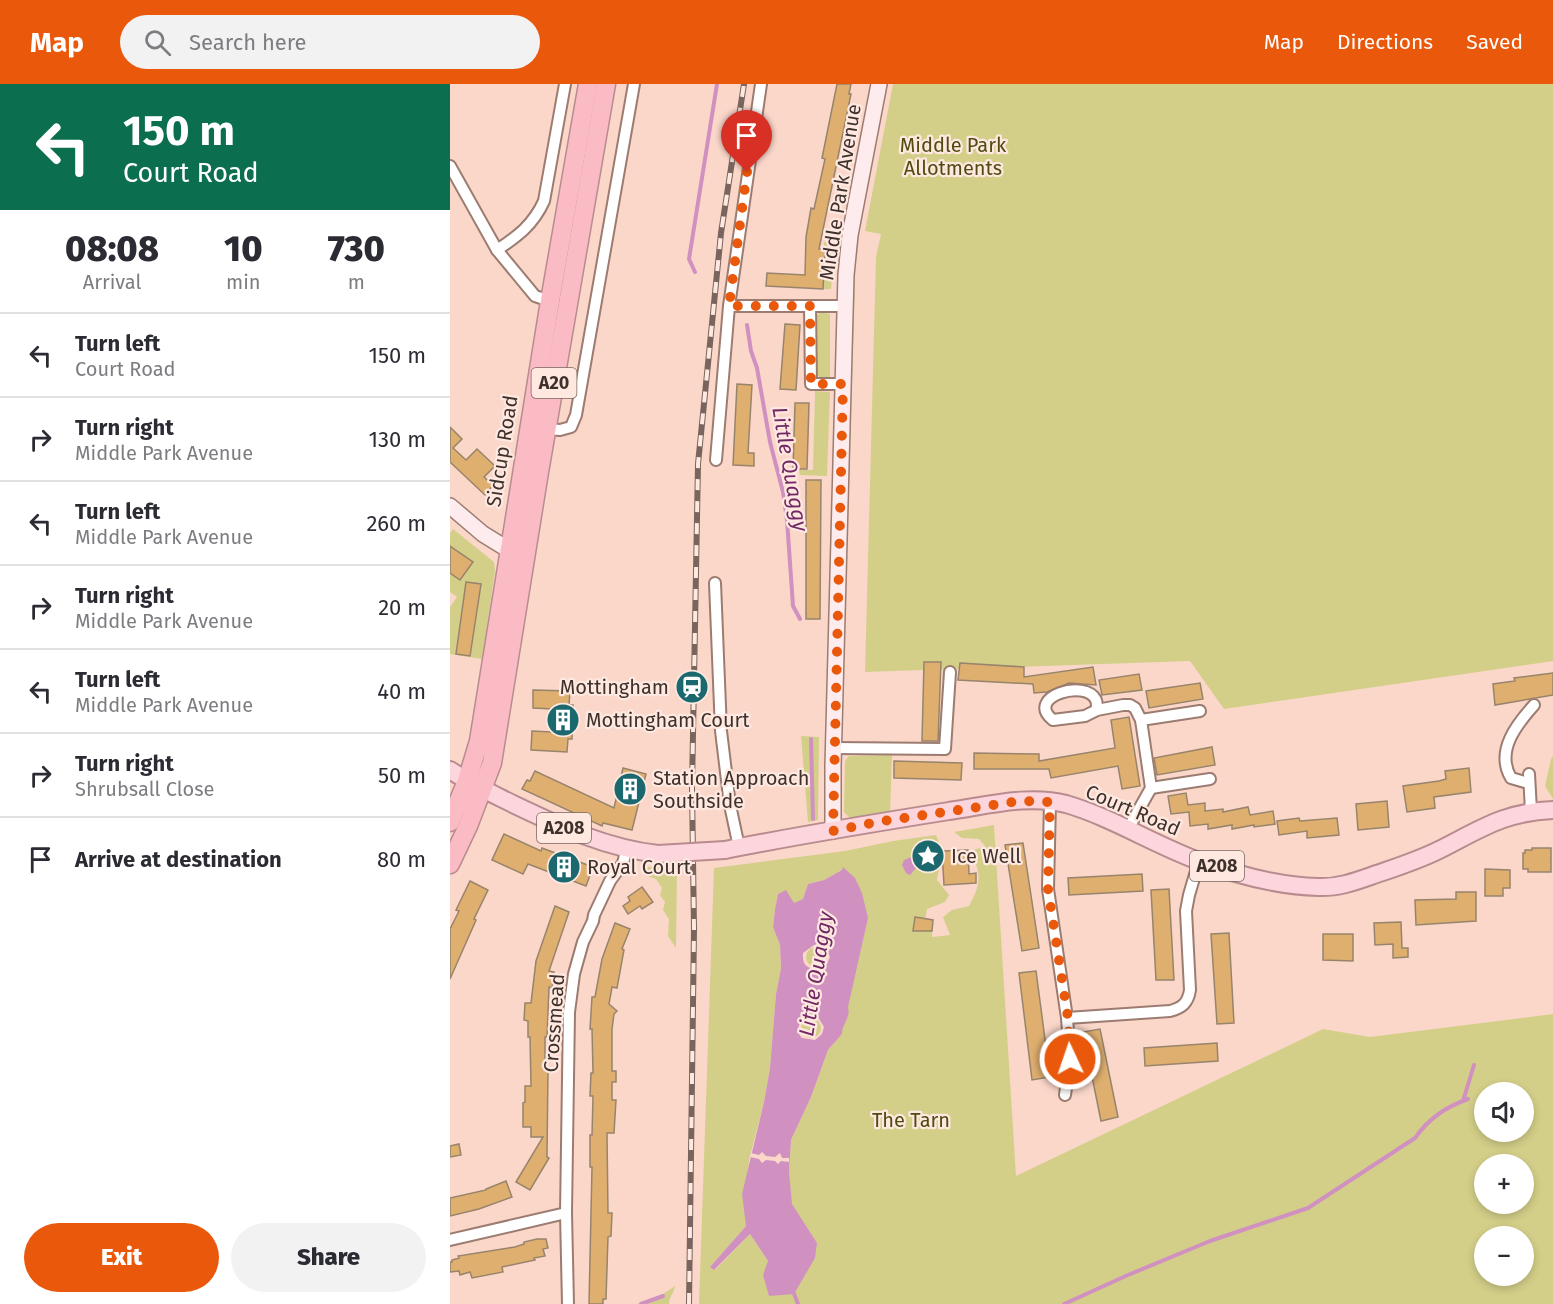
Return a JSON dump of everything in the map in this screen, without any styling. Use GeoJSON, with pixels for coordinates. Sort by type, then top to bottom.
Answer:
{"type":"FeatureCollection","features":[{"type":"Feature","properties":{"kind":"highway","name":"Sidcup Road"},"geometry":{"type":"LineString","coordinates":[[450,864],[475,785],[479,741],[509,550],[588,84]]}},
{"type":"Feature","properties":{"kind":"highway","name":"Sidcup Road"},"geometry":{"type":"LineString","coordinates":[[450,822],[492,763],[606,84]]}},
{"type":"Feature","properties":{"kind":"main road","name":"Court Road"},"geometry":{"type":"LineString","coordinates":[[450,770],[475,785],[563,828],[595,840],[658,854],[732,848],[877,822],[1020,801],[1050,802],[1066,804],[1199,861],[1272,881],[1320,887],[1337,886],[1422,858],[1494,822],[1531,811],[1553,810]]}},
{"type":"Feature","properties":{"kind":"street"},"geometry":{"type":"LineString","coordinates":[[497,250],[523,232],[536,217],[544,201],[565,84]]}},
{"type":"Feature","properties":{"kind":"street","name":"Sidcup Road"},"geometry":{"type":"LineString","coordinates":[[547,429],[560,430],[572,427],[576,415],[634,84]]}},
{"type":"Feature","properties":{"kind":"street"},"geometry":{"type":"LineString","coordinates":[[716,460],[729,306],[761,84]]}},
{"type":"Feature","properties":{"kind":"street","name":"Middle Park Avenue"},"geometry":{"type":"LineString","coordinates":[[833,831],[846,275],[850,235],[879,84]]}},
{"type":"Feature","properties":{"kind":"street"},"geometry":{"type":"LineString","coordinates":[[450,166],[497,250],[535,296],[550,300]]}},
{"type":"Feature","properties":{"kind":"street","name":"Middle Park Avenue"},"geometry":{"type":"LineString","coordinates":[[729,306],[845,306]]}},
{"type":"Feature","properties":{"kind":"street","name":"Middle Park Avenue"},"geometry":{"type":"LineString","coordinates":[[810,306],[811,384],[843,384]]}},
{"type":"Feature","properties":{"kind":"street"},"geometry":{"type":"LineString","coordinates":[[450,506],[483,534],[509,550]]}},
{"type":"Feature","properties":{"kind":"street"},"geometry":{"type":"LineString","coordinates":[[715,583],[721,731],[730,805],[732,848]]}},
{"type":"Feature","properties":{"kind":"street"},"geometry":{"type":"LineString","coordinates":[[834,748],[945,749],[950,672]]}},
{"type":"Feature","properties":{"kind":"street"},"geometry":{"type":"LineString","coordinates":[[1097,710],[1096,700],[1088,692],[1063,692],[1051,696],[1047,701],[1046,711],[1053,720],[1085,716],[1097,710],[1130,705],[1135,708],[1141,720],[1151,788],[1128,829]]}},
{"type":"Feature","properties":{"kind":"street"},"geometry":{"type":"LineString","coordinates":[[1531,811],[1528,778],[1510,778],[1506,767],[1506,753],[1514,730],[1534,705]]}},
{"type":"Feature","properties":{"kind":"street"},"geometry":{"type":"LineString","coordinates":[[1141,720],[1200,711]]}},
{"type":"Feature","properties":{"kind":"street"},"geometry":{"type":"LineString","coordinates":[[1151,788],[1210,779]]}},
{"type":"Feature","properties":{"kind":"street"},"geometry":{"type":"LineString","coordinates":[[1050,802],[1048,889],[1068,1018],[1070,1059],[1065,1095]]}},
{"type":"Feature","properties":{"kind":"street","name":"Crossmead"},"geometry":{"type":"LineString","coordinates":[[568,1304],[566,1213],[569,1012],[574,974],[583,942],[610,880],[623,863],[627,848]]}},
{"type":"Feature","properties":{"kind":"street"},"geometry":{"type":"LineString","coordinates":[[1068,1018],[1170,1011],[1184,1005],[1190,990],[1186,911],[1188,895],[1199,861]]}},
{"type":"Feature","properties":{"kind":"street"},"geometry":{"type":"LineString","coordinates":[[450,1240],[566,1213]]}},
{"type":"Feature","properties":{"kind":"green space","name":"Middle Park Allotments"},"geometry":{"type":"Polygon","coordinates":[[[893,84],[1553,84],[1553,661],[1224,709],[1190,661],[865,672],[876,257],[881,234],[865,231],[893,84]]]}},
{"type":"Feature","properties":{"kind":"green space"},"geometry":{"type":"Polygon","coordinates":[[[824,242],[835,244],[831,289],[823,289],[824,242]]]}},
{"type":"Feature","properties":{"kind":"green space"},"geometry":{"type":"Polygon","coordinates":[[[853,278],[855,278],[842,732],[841,731],[853,278]]]}},
{"type":"Feature","properties":{"kind":"green space"},"geometry":{"type":"Polygon","coordinates":[[[821,312],[830,314],[830,377],[821,378],[814,372],[815,317],[821,312]]]}},
{"type":"Feature","properties":{"kind":"green space"},"geometry":{"type":"Polygon","coordinates":[[[815,391],[830,392],[827,476],[800,475],[799,470],[813,470],[815,391]]]}},
{"type":"Feature","properties":{"kind":"green space"},"geometry":{"type":"Polygon","coordinates":[[[453,529],[494,562],[495,571],[482,659],[450,654],[450,607],[457,597],[450,592],[450,573],[460,580],[473,562],[450,546],[450,533],[453,529]],[[466,582],[456,653],[470,656],[481,585],[466,582]]]}},
{"type":"Feature","properties":{"kind":"green space"},"geometry":{"type":"Polygon","coordinates":[[[801,736],[819,737],[818,820],[808,822],[801,736]]]}},
{"type":"Feature","properties":{"kind":"green space"},"geometry":{"type":"Polygon","coordinates":[[[892,755],[890,813],[850,818],[844,812],[845,761],[849,756],[892,755]]]}},
{"type":"Feature","properties":{"kind":"green space"},"geometry":{"type":"Polygon","coordinates":[[[1553,756],[1553,799],[1545,786],[1553,756]]]}},
{"type":"Feature","properties":{"kind":"green space","name":"The Tarn"},"geometry":{"type":"Polygon","coordinates":[[[994,825],[1016,1176],[1323,1029],[1370,1037],[1553,1014],[1553,1304],[699,1304],[714,868],[845,851],[936,835],[941,852],[937,880],[949,895],[945,902],[927,909],[925,920],[933,920],[932,937],[950,935],[943,917],[952,910],[969,906],[979,878],[971,851],[985,846],[979,839],[962,838],[954,832],[994,825]],[[842,870],[824,880],[808,884],[803,899],[793,904],[782,892],[778,894],[773,927],[780,945],[781,968],[776,994],[770,1068],[749,1160],[746,1226],[711,1266],[715,1270],[750,1234],[768,1261],[769,1296],[790,1190],[791,1140],[811,1097],[828,1050],[842,1034],[842,1028],[848,1017],[842,870]]]}},
{"type":"Feature","properties":{"kind":"green space"},"geometry":{"type":"Polygon","coordinates":[[[686,865],[677,871],[676,948],[668,936],[669,919],[663,910],[665,902],[660,895],[662,888],[656,879],[644,875],[648,867],[686,865]]]}},
{"type":"Feature","properties":{"kind":"green space"},"geometry":{"type":"Polygon","coordinates":[[[816,947],[823,950],[826,957],[823,964],[816,967],[809,964],[806,957],[809,950],[816,947]]]}},
{"type":"Feature","properties":{"kind":"green space"},"geometry":{"type":"Polygon","coordinates":[[[811,1018],[818,1021],[821,1028],[818,1035],[811,1038],[804,1035],[801,1028],[804,1021],[811,1018]]]}},
{"type":"Feature","properties":{"kind":"green space"},"geometry":{"type":"Polygon","coordinates":[[[675,1286],[669,1304],[637,1304],[660,1296],[675,1286]]]}},
{"type":"Feature","properties":{"kind":"water"},"geometry":{"type":"Polygon","coordinates":[[[914,856],[917,862],[916,868],[910,875],[906,873],[902,865],[904,860],[914,856]]]}},
{"type":"Feature","properties":{"kind":"water"},"geometry":{"type":"Polygon","coordinates":[[[843,867],[855,878],[862,893],[868,918],[842,1034],[828,1050],[811,1097],[791,1140],[789,1171],[792,1204],[817,1243],[815,1258],[794,1294],[769,1296],[763,1275],[768,1261],[750,1234],[714,1270],[710,1267],[746,1226],[742,1194],[770,1068],[776,994],[781,968],[780,945],[773,927],[778,894],[786,890],[794,903],[803,899],[808,884],[824,880],[842,870],[843,867]],[[823,944],[814,945],[803,953],[807,966],[820,969],[827,964],[830,957],[823,944]],[[810,1015],[803,1019],[798,1031],[802,1038],[815,1040],[822,1034],[824,1027],[818,1017],[810,1015]]]}},
{"type":"Feature","properties":{"kind":"pier"},"geometry":{"type":"Polygon","coordinates":[[[762,1152],[766,1156],[775,1157],[780,1153],[782,1158],[789,1158],[789,1162],[781,1161],[778,1164],[775,1161],[766,1160],[762,1163],[759,1159],[750,1157],[751,1153],[759,1155],[762,1152]]]}},
{"type":"Feature","properties":{"kind":"building"},"geometry":{"type":"Polygon","coordinates":[[[837,84],[851,84],[849,94],[851,94],[819,249],[825,249],[823,289],[766,286],[767,273],[805,275],[806,237],[811,208],[814,209],[825,159],[822,158],[837,84]]]}},
{"type":"Feature","properties":{"kind":"building"},"geometry":{"type":"Polygon","coordinates":[[[785,324],[800,325],[796,390],[780,389],[785,324]]]}},
{"type":"Feature","properties":{"kind":"building"},"geometry":{"type":"Polygon","coordinates":[[[737,384],[752,385],[748,453],[754,453],[754,466],[733,465],[737,384]]]}},
{"type":"Feature","properties":{"kind":"building"},"geometry":{"type":"Polygon","coordinates":[[[795,403],[809,403],[807,469],[793,469],[795,403]]]}},
{"type":"Feature","properties":{"kind":"building"},"geometry":{"type":"Polygon","coordinates":[[[450,427],[462,439],[453,448],[466,460],[477,449],[495,466],[484,477],[493,485],[485,495],[450,462],[450,427]]]}},
{"type":"Feature","properties":{"kind":"building"},"geometry":{"type":"Polygon","coordinates":[[[806,480],[821,480],[820,619],[806,619],[806,480]]]}},
{"type":"Feature","properties":{"kind":"building"},"geometry":{"type":"Polygon","coordinates":[[[450,546],[473,562],[460,580],[450,573],[450,546]]]}},
{"type":"Feature","properties":{"kind":"building"},"geometry":{"type":"Polygon","coordinates":[[[466,582],[481,584],[470,656],[456,654],[466,582]]]}},
{"type":"Feature","properties":{"kind":"building"},"geometry":{"type":"Polygon","coordinates":[[[924,662],[941,662],[938,741],[922,741],[924,662]]]}},
{"type":"Feature","properties":{"kind":"building"},"geometry":{"type":"Polygon","coordinates":[[[960,663],[1024,667],[1024,677],[1093,667],[1096,685],[1069,683],[1047,692],[1034,693],[1033,684],[958,680],[960,663]]]}},
{"type":"Feature","properties":{"kind":"building"},"geometry":{"type":"Polygon","coordinates":[[[1553,673],[1553,695],[1495,705],[1493,684],[1515,681],[1514,678],[1553,673]]]}},
{"type":"Feature","properties":{"kind":"building"},"geometry":{"type":"Polygon","coordinates":[[[1139,674],[1142,690],[1102,695],[1099,680],[1139,674]]]}},
{"type":"Feature","properties":{"kind":"building"},"geometry":{"type":"Polygon","coordinates":[[[1200,683],[1203,699],[1149,708],[1146,691],[1200,683]]]}},
{"type":"Feature","properties":{"kind":"building","name":"Mottingham Court"},"geometry":{"type":"Polygon","coordinates":[[[533,690],[570,691],[569,705],[573,705],[572,739],[568,739],[567,752],[531,750],[532,731],[552,732],[553,709],[533,708],[533,690]]]}},
{"type":"Feature","properties":{"kind":"building"},"geometry":{"type":"Polygon","coordinates":[[[1129,717],[1140,786],[1122,789],[1118,766],[1051,778],[1049,769],[974,769],[974,753],[1039,754],[1039,761],[1115,748],[1111,720],[1129,717]]]}},
{"type":"Feature","properties":{"kind":"building"},"geometry":{"type":"Polygon","coordinates":[[[1212,747],[1215,765],[1157,775],[1154,758],[1212,747]]]}},
{"type":"Feature","properties":{"kind":"building"},"geometry":{"type":"Polygon","coordinates":[[[894,761],[962,763],[961,780],[894,778],[894,761]]]}},
{"type":"Feature","properties":{"kind":"building"},"geometry":{"type":"Polygon","coordinates":[[[623,768],[646,774],[632,830],[603,823],[602,826],[522,789],[527,780],[530,781],[535,771],[614,808],[623,768]]]}},
{"type":"Feature","properties":{"kind":"building"},"geometry":{"type":"Polygon","coordinates":[[[1469,768],[1471,792],[1434,797],[1435,808],[1407,812],[1403,786],[1439,781],[1446,779],[1445,771],[1469,768]]]}},
{"type":"Feature","properties":{"kind":"building"},"geometry":{"type":"Polygon","coordinates":[[[1186,793],[1188,805],[1205,803],[1205,811],[1223,809],[1223,812],[1248,807],[1250,815],[1273,811],[1275,824],[1232,829],[1232,825],[1208,829],[1208,824],[1190,826],[1189,812],[1171,814],[1168,796],[1186,793]]]}},
{"type":"Feature","properties":{"kind":"building"},"geometry":{"type":"Polygon","coordinates":[[[1387,801],[1389,827],[1358,830],[1356,804],[1387,801]]]}},
{"type":"Feature","properties":{"kind":"building"},"geometry":{"type":"Polygon","coordinates":[[[1299,818],[1300,821],[1337,818],[1339,835],[1307,838],[1307,831],[1279,835],[1277,821],[1299,818]]]}},
{"type":"Feature","properties":{"kind":"building"},"geometry":{"type":"Polygon","coordinates":[[[504,834],[541,851],[542,848],[593,867],[586,886],[528,864],[523,874],[492,860],[504,834]]]}},
{"type":"Feature","properties":{"kind":"building"},"geometry":{"type":"Polygon","coordinates":[[[1023,843],[1039,948],[1022,951],[1005,845],[1023,843]]]}},
{"type":"Feature","properties":{"kind":"building"},"geometry":{"type":"Polygon","coordinates":[[[1532,848],[1551,848],[1551,872],[1528,872],[1528,869],[1523,869],[1523,853],[1532,848]]]}},
{"type":"Feature","properties":{"kind":"building"},"geometry":{"type":"Polygon","coordinates":[[[968,850],[969,874],[976,873],[976,883],[944,885],[942,851],[968,850]]]}},
{"type":"Feature","properties":{"kind":"building"},"geometry":{"type":"Polygon","coordinates":[[[1485,869],[1510,870],[1510,888],[1503,888],[1503,896],[1485,896],[1485,869]]]}},
{"type":"Feature","properties":{"kind":"building"},"geometry":{"type":"Polygon","coordinates":[[[1142,874],[1143,891],[1069,895],[1068,878],[1142,874]]]}},
{"type":"Feature","properties":{"kind":"building"},"geometry":{"type":"Polygon","coordinates":[[[470,881],[488,890],[450,979],[450,929],[470,881]]]}},
{"type":"Feature","properties":{"kind":"building"},"geometry":{"type":"Polygon","coordinates":[[[642,887],[653,902],[642,909],[640,906],[628,914],[623,906],[630,901],[628,897],[642,887]]]}},
{"type":"Feature","properties":{"kind":"building"},"geometry":{"type":"Polygon","coordinates":[[[1169,889],[1174,980],[1156,980],[1151,890],[1169,889]]]}},
{"type":"Feature","properties":{"kind":"building"},"geometry":{"type":"Polygon","coordinates":[[[1456,892],[1476,892],[1476,921],[1416,925],[1415,900],[1456,899],[1456,892]]]}},
{"type":"Feature","properties":{"kind":"building"},"geometry":{"type":"Polygon","coordinates":[[[555,906],[569,912],[549,971],[554,972],[552,988],[549,987],[547,1037],[545,1037],[545,1070],[548,1070],[547,1157],[549,1158],[530,1190],[516,1182],[543,1137],[531,1137],[531,1127],[523,1127],[525,1086],[531,1086],[530,1037],[528,1037],[528,1021],[524,1020],[525,1003],[531,1003],[536,961],[555,906]]]}},
{"type":"Feature","properties":{"kind":"building"},"geometry":{"type":"Polygon","coordinates":[[[915,917],[933,920],[932,931],[913,931],[915,917]]]}},
{"type":"Feature","properties":{"kind":"building"},"geometry":{"type":"Polygon","coordinates":[[[1401,922],[1402,948],[1408,948],[1408,957],[1393,958],[1393,944],[1375,945],[1374,923],[1401,922]]]}},
{"type":"Feature","properties":{"kind":"building"},"geometry":{"type":"Polygon","coordinates":[[[615,923],[630,929],[622,949],[624,950],[617,988],[612,987],[609,1004],[617,1011],[614,1014],[612,1029],[612,1071],[616,1071],[616,1082],[612,1082],[612,1100],[616,1100],[614,1133],[607,1133],[608,1213],[612,1213],[611,1236],[608,1237],[606,1299],[603,1299],[603,1304],[589,1304],[592,1167],[590,1167],[590,1135],[592,1135],[593,1096],[590,1096],[591,1073],[593,1073],[592,1029],[590,1029],[592,997],[595,997],[602,959],[615,923]]]}},
{"type":"Feature","properties":{"kind":"building"},"geometry":{"type":"Polygon","coordinates":[[[1229,933],[1234,1023],[1217,1024],[1211,934],[1229,933]]]}},
{"type":"Feature","properties":{"kind":"building"},"geometry":{"type":"Polygon","coordinates":[[[1323,934],[1353,934],[1353,961],[1323,960],[1323,934]]]}},
{"type":"Feature","properties":{"kind":"building"},"geometry":{"type":"Polygon","coordinates":[[[1036,971],[1050,1077],[1032,1080],[1019,973],[1036,971]]]}},
{"type":"Feature","properties":{"kind":"building"},"geometry":{"type":"Polygon","coordinates":[[[1100,1029],[1118,1117],[1101,1121],[1083,1032],[1100,1029]]]}},
{"type":"Feature","properties":{"kind":"building"},"geometry":{"type":"Polygon","coordinates":[[[1217,1043],[1218,1061],[1145,1066],[1144,1048],[1217,1043]]]}},
{"type":"Feature","properties":{"kind":"building"},"geometry":{"type":"Polygon","coordinates":[[[459,1144],[461,1155],[450,1157],[450,1146],[459,1144]]]}},
{"type":"Feature","properties":{"kind":"building"},"geometry":{"type":"Polygon","coordinates":[[[506,1181],[512,1197],[479,1209],[450,1216],[450,1198],[486,1190],[506,1181]]]}},
{"type":"Feature","properties":{"kind":"building"},"geometry":{"type":"Polygon","coordinates":[[[537,1239],[546,1239],[548,1248],[543,1249],[545,1256],[534,1258],[535,1260],[502,1267],[503,1272],[472,1278],[470,1272],[460,1275],[459,1271],[450,1272],[450,1262],[459,1258],[458,1256],[515,1247],[537,1239]]]}},
{"type":"Feature","properties":{"kind":"waterway","name":"Little Quaggy"},"geometry":{"type":"LineString","coordinates":[[695,272],[689,259],[717,84]]}},
{"type":"Feature","properties":{"kind":"waterway","name":"Little Quaggy"},"geometry":{"type":"LineString","coordinates":[[747,325],[770,442],[783,492],[793,606],[800,619]]}},
{"type":"Feature","properties":{"kind":"waterway","name":"Little Quaggy"},"geometry":{"type":"LineString","coordinates":[[811,739],[813,819]]}},
{"type":"Feature","properties":{"kind":"waterway"},"geometry":{"type":"LineString","coordinates":[[1463,1101],[1474,1065]]}},
{"type":"Feature","properties":{"kind":"waterway"},"geometry":{"type":"LineString","coordinates":[[1064,1304],[1210,1241],[1308,1208],[1415,1138],[1439,1114],[1468,1099]]}},
{"type":"Feature","properties":{"kind":"waterway"},"geometry":{"type":"LineString","coordinates":[[793,1291],[798,1304]]}},
{"type":"Feature","properties":{"kind":"waterway","name":"Little Quaggy"},"geometry":{"type":"LineString","coordinates":[[641,1304],[663,1296]]}},
{"type":"Feature","properties":{"kind":"railway"},"geometry":{"type":"LineString","coordinates":[[689,1304],[694,929],[692,788],[698,464],[721,233],[744,84]]}},
{"type":"Feature","properties":{"kind":"place","name":"Mottingham"},"geometry":{"type":"Point","coordinates":[692,687]}},
{"type":"Feature","properties":{"kind":"place","name":"Mottingham Court"},"geometry":{"type":"Point","coordinates":[563,720]}},
{"type":"Feature","properties":{"kind":"place","name":"Station Approach Southside"},"geometry":{"type":"Point","coordinates":[630,789]}},
{"type":"Feature","properties":{"kind":"place","name":"Ice Well"},"geometry":{"type":"Point","coordinates":[928,856]}},
{"type":"Feature","properties":{"kind":"place","name":"Royal Court"},"geometry":{"type":"Point","coordinates":[564,867]}},
{"type":"Feature","properties":{"kind":"route"},"geometry":{"type":"LineString","coordinates":[[747,172],[729,306],[810,306],[811,384],[843,384],[833,831],[877,822],[1020,801],[1050,802],[1048,889],[1068,1018],[1070,1059]]}}]}
